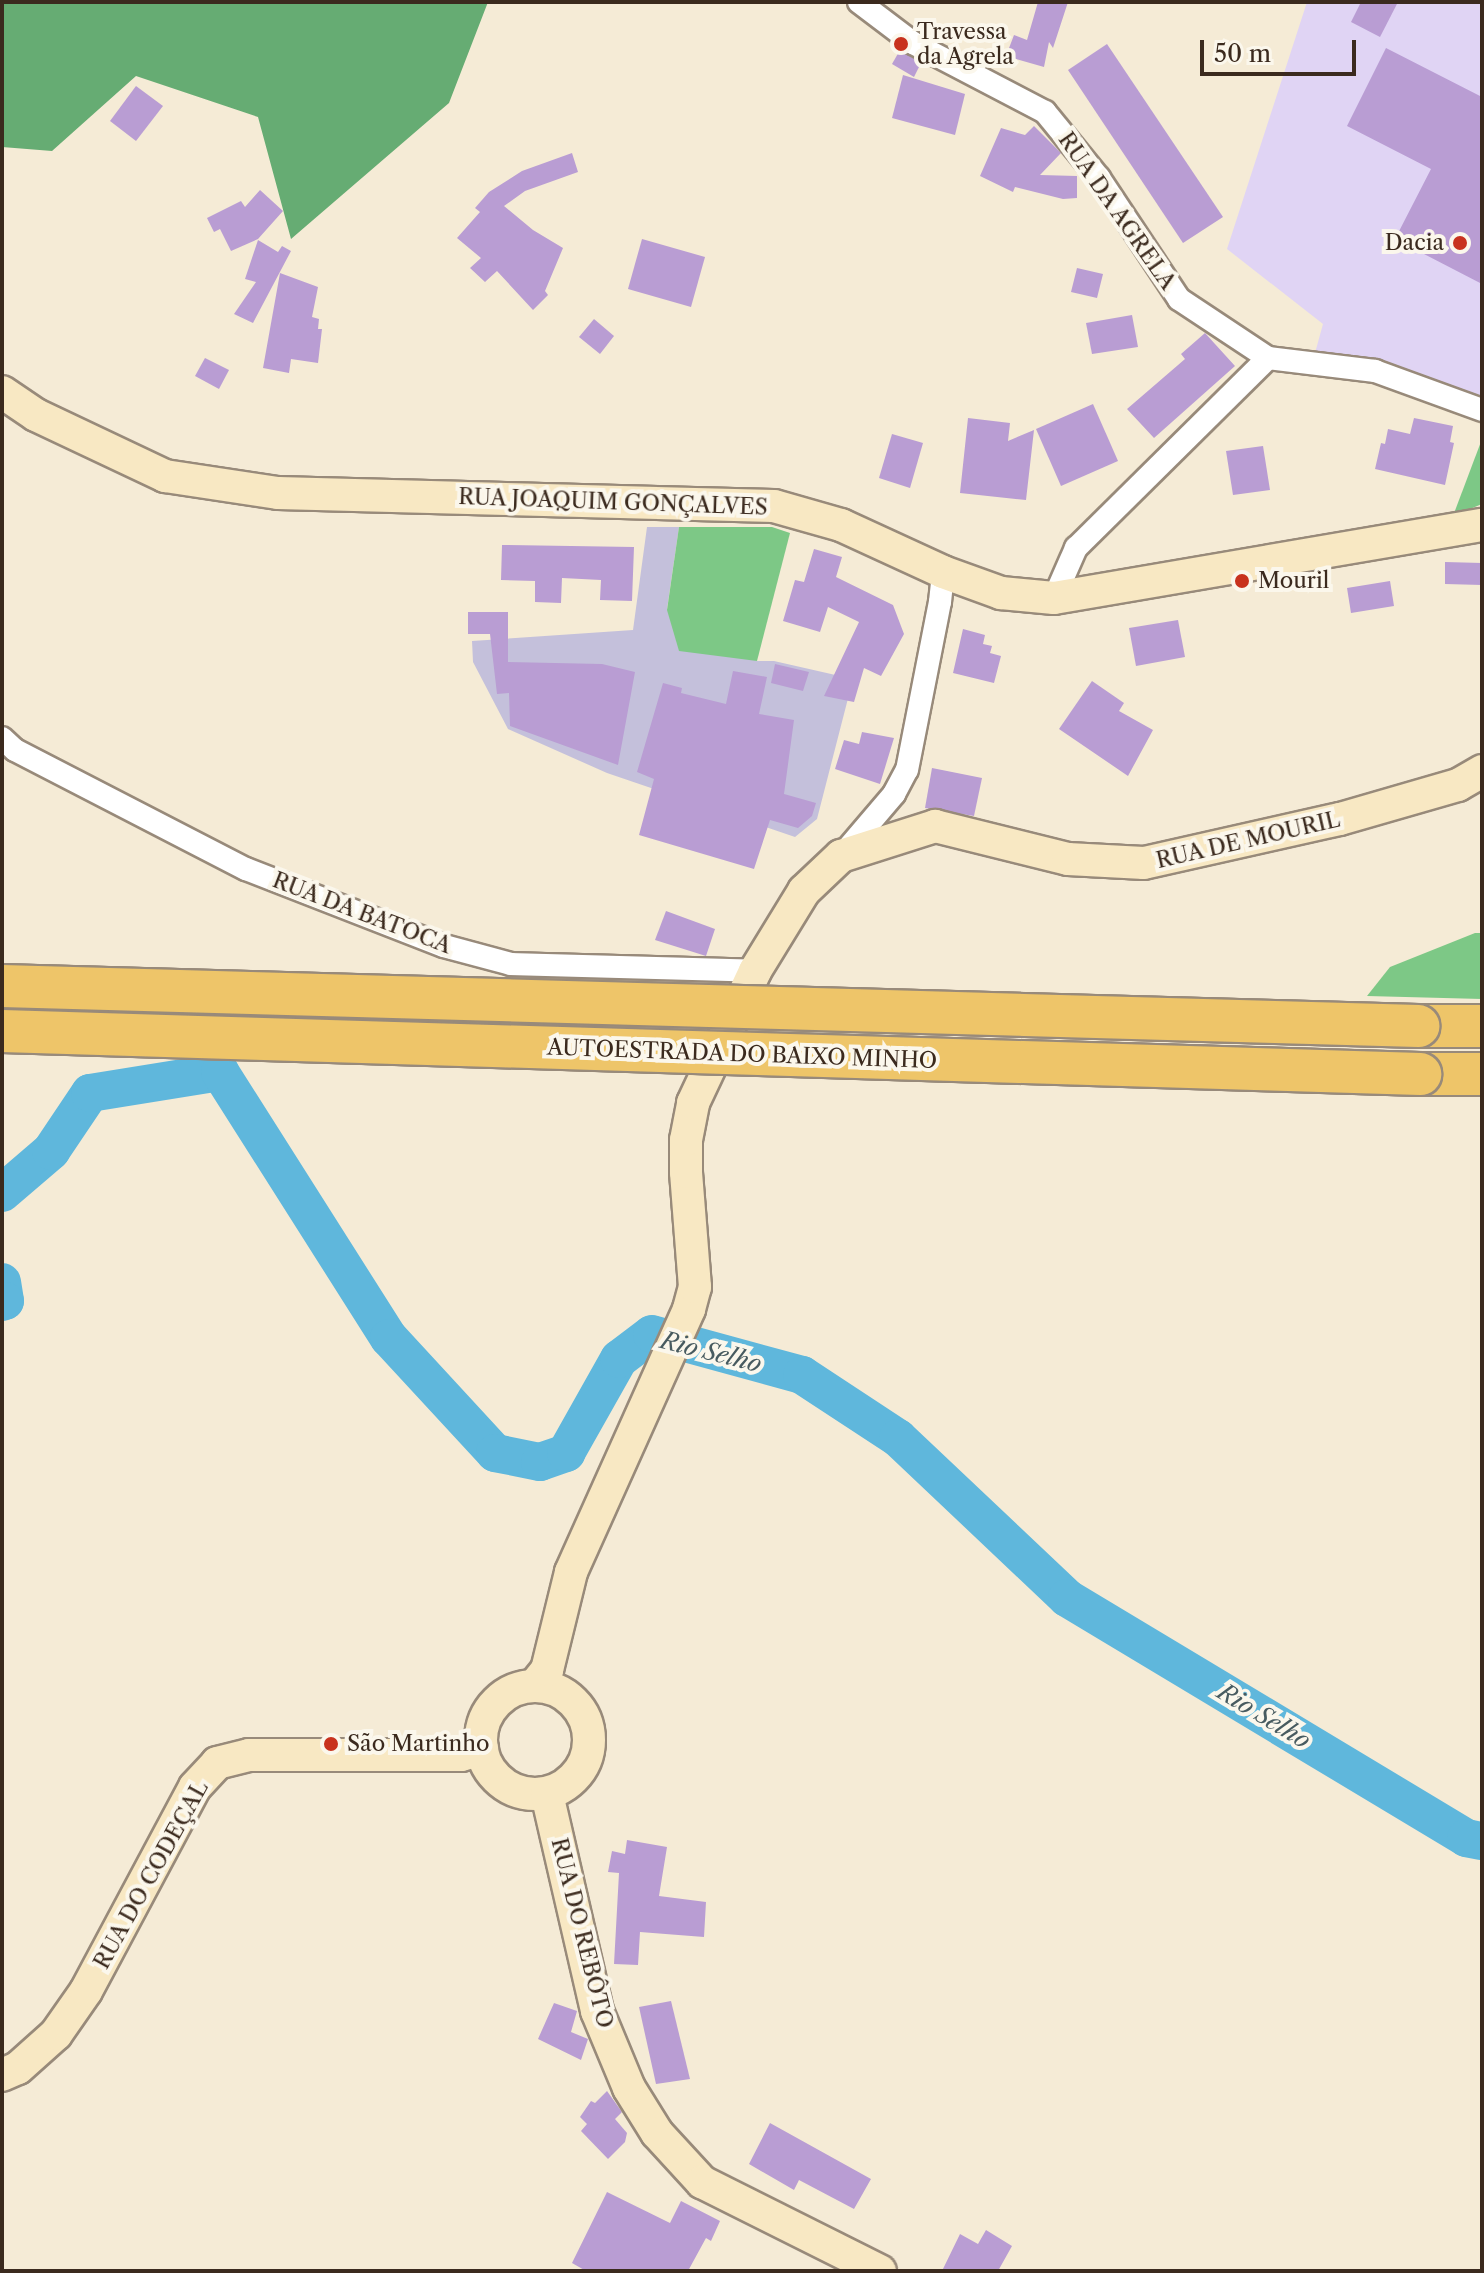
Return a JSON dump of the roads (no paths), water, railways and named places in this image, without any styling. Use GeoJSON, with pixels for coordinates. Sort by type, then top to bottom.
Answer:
{"type":"FeatureCollection","features":[{"type":"Feature","properties":{"kind":"highway","name":"AUTOESTRADA DO BAIXO MINHO"},"geometry":{"type":"LineString","coordinates":[[2,986],[1482,1026]]}},
{"type":"Feature","properties":{"kind":"highway","name":"AUTOESTRADA DO BAIXO MINHO"},"geometry":{"type":"LineString","coordinates":[[2,1031],[1482,1074]]}},
{"type":"Feature","properties":{"kind":"street","name":"RUA DA AGRELA"},"geometry":{"type":"LineString","coordinates":[[859,2],[913,43],[1045,112],[1099,178],[1179,299],[1268,358],[1375,371],[1482,410]]}},
{"type":"Feature","properties":{"kind":"street"},"geometry":{"type":"LineString","coordinates":[[1054,598],[1076,548],[1268,358]]}},
{"type":"Feature","properties":{"kind":"street","name":"RUA JOAQUIM GONÇALVES"},"geometry":{"type":"LineString","coordinates":[[2,392],[36,415],[165,476],[278,493],[774,506],[841,525],[943,572],[1001,593],[1054,598],[1476,522]]}},
{"type":"Feature","properties":{"kind":"street"},"geometry":{"type":"LineString","coordinates":[[841,856],[894,794],[907,770],[940,602],[943,572]]}},
{"type":"Feature","properties":{"kind":"street","name":"RUA DA BATOCA"},"geometry":{"type":"LineString","coordinates":[[2,738],[15,750],[246,869],[444,946],[511,964],[755,971]]}},
{"type":"Feature","properties":{"kind":"street","name":"RUA DE MOURIL"},"geometry":{"type":"LineString","coordinates":[[534,1686],[547,1670],[571,1572],[689,1309],[695,1287],[686,1140],[693,1103],[755,971],[804,891],[841,856],[935,826],[1068,859],[1144,863],[1340,819],[1458,785],[1482,771]]}},
{"type":"Feature","properties":{"kind":"street"},"geometry":{"type":"LineString","coordinates":[[534,1686],[565,1694],[577,1705],[589,1734],[586,1758],[574,1778],[547,1794],[512,1790],[498,1780],[487,1766],[482,1749],[482,1731],[488,1713],[500,1699],[516,1689],[534,1686]]}},
{"type":"Feature","properties":{"kind":"street","name":"RUA DO CODEÇAL"},"geometry":{"type":"LineString","coordinates":[[2,2075],[18,2068],[56,2034],[79,2002],[195,1787],[217,1763],[249,1755],[461,1755],[482,1749]]}},
{"type":"Feature","properties":{"kind":"street","name":"RUA DO REBÔTO"},"geometry":{"type":"LineString","coordinates":[[547,1794],[597,2011],[629,2088],[657,2133],[702,2182],[880,2271]]}},
{"type":"Feature","properties":{"kind":"waterway","name":"Rio Selho"},"geometry":{"type":"LineString","coordinates":[[2,1193],[51,1151],[90,1093],[220,1072],[389,1338],[495,1453],[540,1462],[566,1453],[619,1359],[652,1334],[802,1375],[898,1438],[1067,1598],[1466,1838],[1482,1841]]}},
{"type":"Feature","properties":{"kind":"waterway","name":"Rio Selho"},"geometry":{"type":"LineString","coordinates":[[2,1282],[5,1301],[2,1302]]}},
{"type":"Feature","properties":{"kind":"place","name":"Travessa da Agrela"},"geometry":{"type":"Point","coordinates":[901,44]}},
{"type":"Feature","properties":{"kind":"place","name":"Dacia"},"geometry":{"type":"Point","coordinates":[1460,243]}},
{"type":"Feature","properties":{"kind":"place","name":"Mouril"},"geometry":{"type":"Point","coordinates":[1242,581]}},
{"type":"Feature","properties":{"kind":"place","name":"São Martinho"},"geometry":{"type":"Point","coordinates":[331,1744]}}]}
